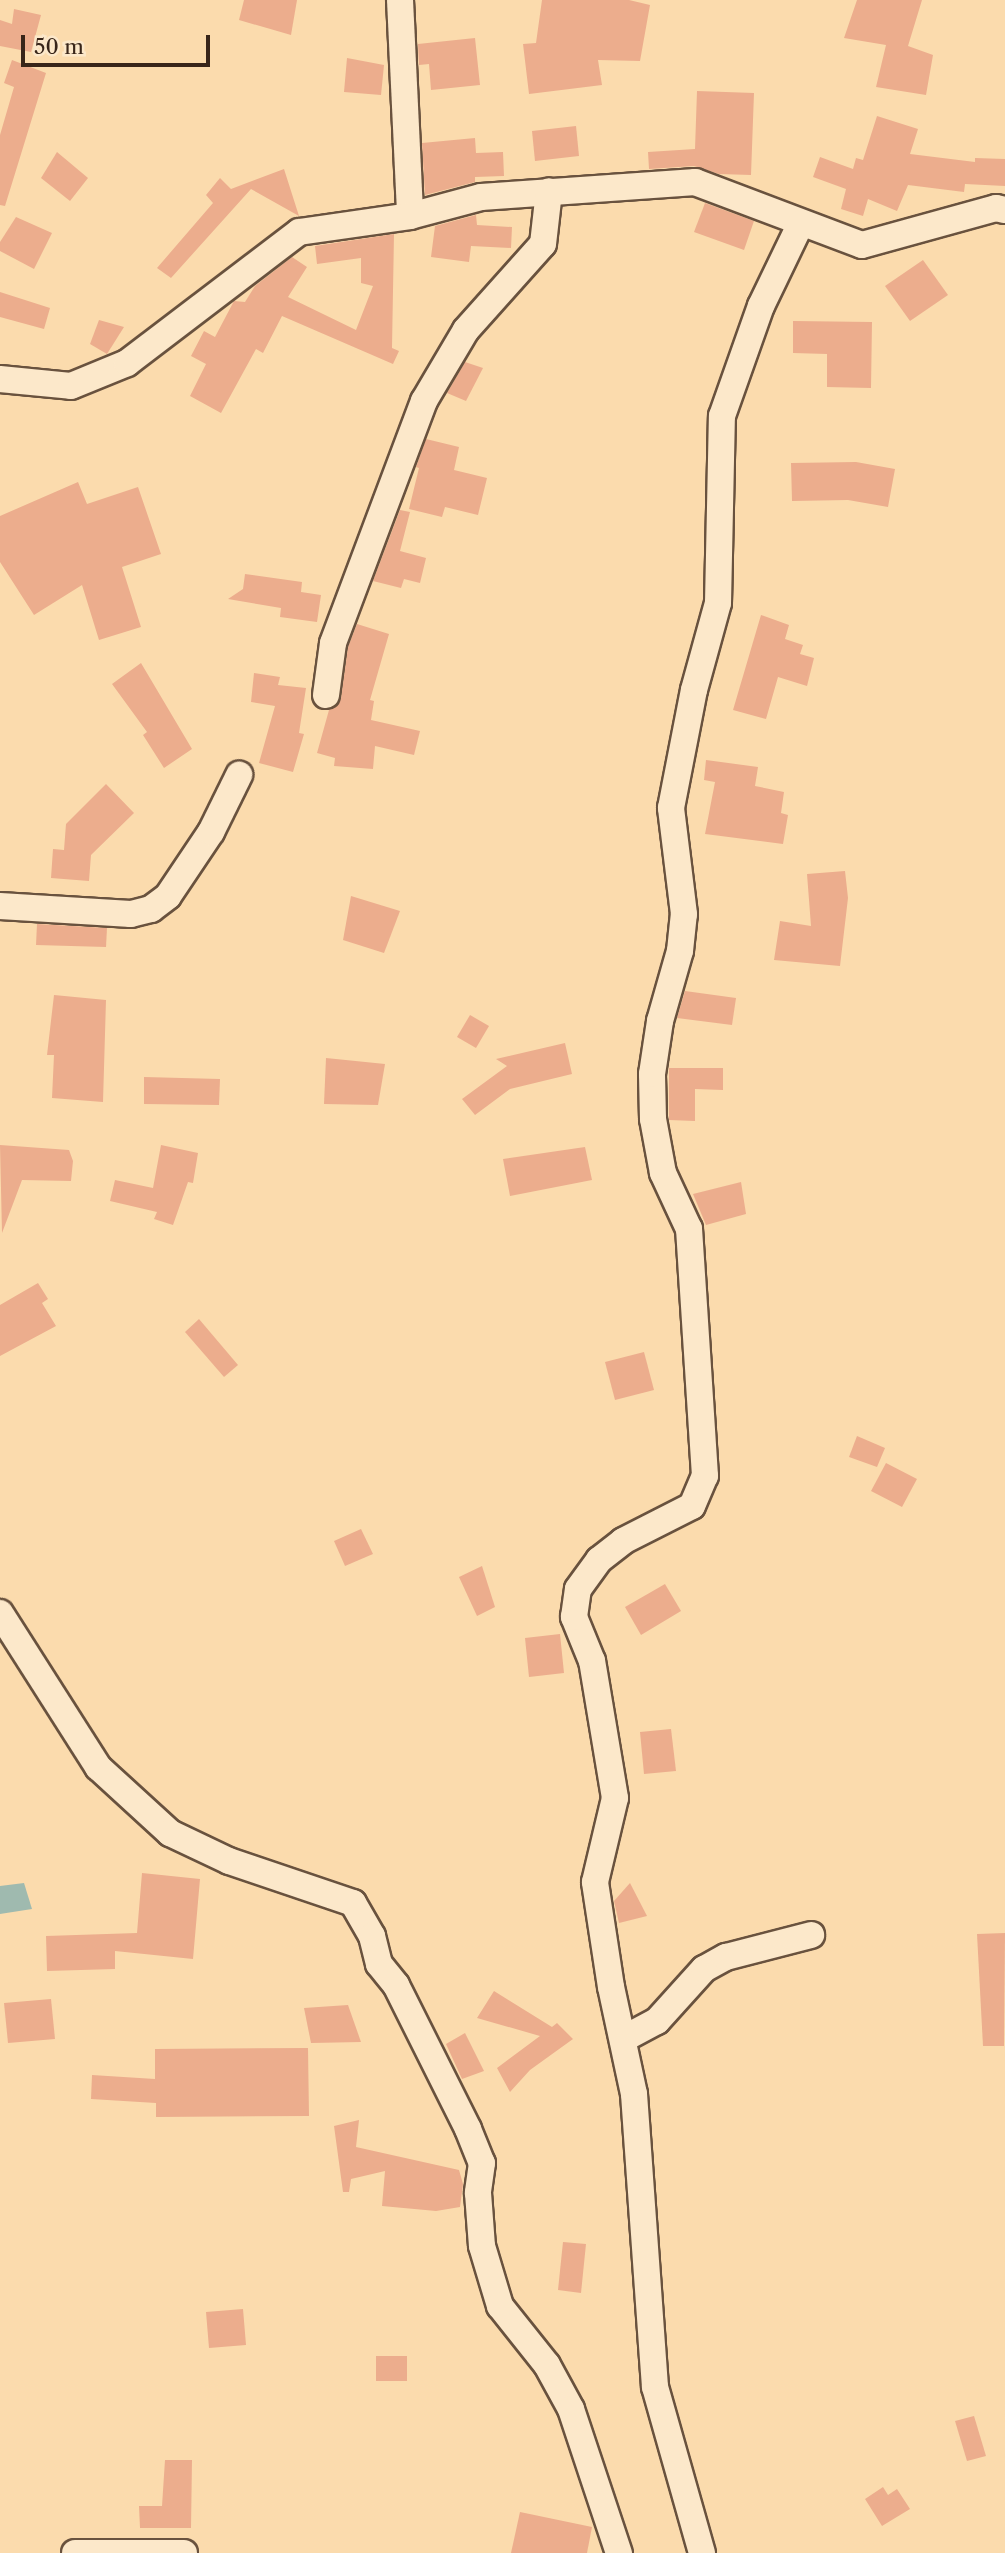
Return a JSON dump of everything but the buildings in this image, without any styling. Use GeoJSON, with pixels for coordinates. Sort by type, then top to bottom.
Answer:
{"type":"FeatureCollection","features":[{"type":"Feature","properties":{"kind":"street"},"geometry":{"type":"LineString","coordinates":[[400,0],[410,216]]}},
{"type":"Feature","properties":{"kind":"street"},"geometry":{"type":"LineString","coordinates":[[0,379],[71,386],[116,368],[299,232],[410,216],[481,197],[695,182],[862,245],[996,208],[1005,210]]}},
{"type":"Feature","properties":{"kind":"street"},"geometry":{"type":"LineString","coordinates":[[326,695],[333,643],[424,401],[467,330],[543,244],[550,191]]}},
{"type":"Feature","properties":{"kind":"street"},"geometry":{"type":"LineString","coordinates":[[702,2553],[654,2387],[634,2094],[625,2038],[611,1987],[596,1882],[615,1798],[592,1661],[574,1617],[578,1589],[599,1560],[622,1541],[692,1506],[705,1476],[689,1229],[663,1173],[653,1119],[652,1074],[684,914],[671,808],[694,690],[718,603],[722,415],[761,306],[801,223]]}},
{"type":"Feature","properties":{"kind":"street"},"geometry":{"type":"LineString","coordinates":[[0,906],[131,914],[151,909],[168,896],[211,832],[239,775]]}},
{"type":"Feature","properties":{"kind":"street"},"geometry":{"type":"LineString","coordinates":[[0,1613],[98,1767],[170,1833],[229,1861],[354,1903],[372,1936],[379,1964],[396,1984],[468,2129],[482,2163],[478,2193],[482,2246],[500,2306],[547,2365],[571,2409],[620,2553]]}},
{"type":"Feature","properties":{"kind":"street"},"geometry":{"type":"LineString","coordinates":[[625,2038],[657,2021],[704,1969],[726,1957],[811,1935]]}},
{"type":"Feature","properties":{"kind":"street"},"geometry":{"type":"LineString","coordinates":[[75,2553],[184,2553]]}},
{"type":"Feature","properties":{"kind":"shaded area"},"geometry":{"type":"Polygon","coordinates":[[[24,1883],[32,1909],[0,1914],[0,1886],[24,1883]]]}}]}
